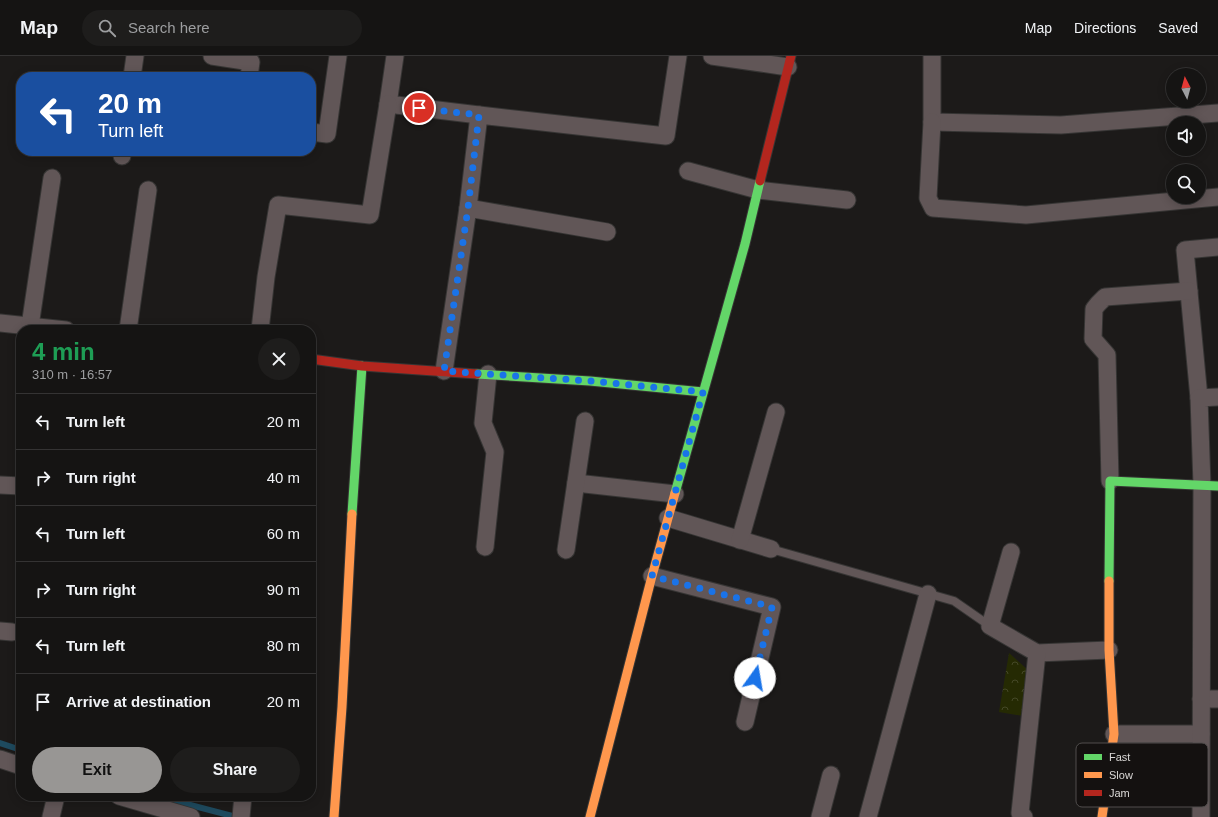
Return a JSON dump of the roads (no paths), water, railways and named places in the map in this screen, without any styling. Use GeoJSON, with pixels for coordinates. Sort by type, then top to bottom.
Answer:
{"type":"FeatureCollection","features":[{"type":"Feature","properties":{"kind":"street"},"geometry":{"type":"LineString","coordinates":[[133,72],[135,56]]}},
{"type":"Feature","properties":{"kind":"street"},"geometry":{"type":"LineString","coordinates":[[212,56],[251,62],[250,72]]}},
{"type":"Feature","properties":{"kind":"street"},"geometry":{"type":"LineString","coordinates":[[316,133],[327,134],[338,56]]}},
{"type":"Feature","properties":{"kind":"street"},"geometry":{"type":"LineString","coordinates":[[261,325],[266,277],[278,205],[370,215],[395,56]]}},
{"type":"Feature","properties":{"kind":"street"},"geometry":{"type":"LineString","coordinates":[[388,104],[666,136],[678,56]]}},
{"type":"Feature","properties":{"kind":"street"},"geometry":{"type":"LineString","coordinates":[[590,817],[652,576],[745,244],[789,61],[712,56]]}},
{"type":"Feature","properties":{"kind":"street"},"geometry":{"type":"LineString","coordinates":[[932,56],[932,122],[928,198],[933,208],[1026,215],[1218,197]]}},
{"type":"Feature","properties":{"kind":"street"},"geometry":{"type":"LineString","coordinates":[[932,122],[1061,126],[1218,113]]}},
{"type":"Feature","properties":{"kind":"street"},"geometry":{"type":"LineString","coordinates":[[444,371],[468,208],[479,115]]}},
{"type":"Feature","properties":{"kind":"street"},"geometry":{"type":"LineString","coordinates":[[688,171],[758,190],[847,200]]}},
{"type":"Feature","properties":{"kind":"street"},"geometry":{"type":"LineString","coordinates":[[30,325],[52,178]]}},
{"type":"Feature","properties":{"kind":"street"},"geometry":{"type":"LineString","coordinates":[[129,325],[148,190]]}},
{"type":"Feature","properties":{"kind":"street"},"geometry":{"type":"LineString","coordinates":[[468,208],[607,232]]}},
{"type":"Feature","properties":{"kind":"street"},"geometry":{"type":"LineString","coordinates":[[1201,743],[1201,699],[1210,485],[1199,398],[1185,250],[1218,247]]}},
{"type":"Feature","properties":{"kind":"street"},"geometry":{"type":"LineString","coordinates":[[1113,743],[1114,734],[1109,650],[1110,481],[1107,355],[1093,339],[1094,309],[1105,297],[1189,291]]}},
{"type":"Feature","properties":{"kind":"street"},"geometry":{"type":"LineString","coordinates":[[0,322],[22,325]]}},
{"type":"Feature","properties":{"kind":"street"},"geometry":{"type":"LineString","coordinates":[[316,360],[362,366],[590,381],[703,392]]}},
{"type":"Feature","properties":{"kind":"street"},"geometry":{"type":"LineString","coordinates":[[334,817],[344,679],[351,522],[362,366]]}},
{"type":"Feature","properties":{"kind":"street"},"geometry":{"type":"LineString","coordinates":[[485,547],[495,452],[484,423],[488,374]]}},
{"type":"Feature","properties":{"kind":"street"},"geometry":{"type":"LineString","coordinates":[[1199,398],[1218,397]]}},
{"type":"Feature","properties":{"kind":"street"},"geometry":{"type":"LineString","coordinates":[[740,540],[776,412]]}},
{"type":"Feature","properties":{"kind":"street"},"geometry":{"type":"LineString","coordinates":[[566,550],[585,421]]}},
{"type":"Feature","properties":{"kind":"street"},"geometry":{"type":"LineString","coordinates":[[1110,481],[1210,485]]}},
{"type":"Feature","properties":{"kind":"street"},"geometry":{"type":"LineString","coordinates":[[576,483],[675,494]]}},
{"type":"Feature","properties":{"kind":"street"},"geometry":{"type":"LineString","coordinates":[[0,484],[16,486]]}},
{"type":"Feature","properties":{"kind":"street"},"geometry":{"type":"LineString","coordinates":[[668,518],[771,549]]}},
{"type":"Feature","properties":{"kind":"street"},"geometry":{"type":"LineString","coordinates":[[1011,552],[990,626],[1037,653],[1109,650]]}},
{"type":"Feature","properties":{"kind":"street"},"geometry":{"type":"LineString","coordinates":[[652,576],[772,607],[744,722]]}},
{"type":"Feature","properties":{"kind":"street"},"geometry":{"type":"LineString","coordinates":[[868,817],[928,594]]}},
{"type":"Feature","properties":{"kind":"street"},"geometry":{"type":"LineString","coordinates":[[1024,817],[1020,812],[1037,653]]}},
{"type":"Feature","properties":{"kind":"street"},"geometry":{"type":"LineString","coordinates":[[1201,699],[1218,699]]}},
{"type":"Feature","properties":{"kind":"street"},"geometry":{"type":"LineString","coordinates":[[1114,734],[1201,734]]}},
{"type":"Feature","properties":{"kind":"street"},"geometry":{"type":"LineString","coordinates":[[0,759],[16,764]]}},
{"type":"Feature","properties":{"kind":"street"},"geometry":{"type":"LineString","coordinates":[[820,817],[831,775]]}},
{"type":"Feature","properties":{"kind":"street"},"geometry":{"type":"LineString","coordinates":[[51,817],[55,801]]}},
{"type":"Feature","properties":{"kind":"street"},"geometry":{"type":"LineString","coordinates":[[136,801],[191,817]]}},
{"type":"Feature","properties":{"kind":"street"},"geometry":{"type":"LineString","coordinates":[[1102,817],[1103,807]]}},
{"type":"Feature","properties":{"kind":"lane"},"geometry":{"type":"LineString","coordinates":[[771,549],[956,602],[990,626]]}},
{"type":"Feature","properties":{"kind":"waterway"},"geometry":{"type":"LineString","coordinates":[[0,743],[16,748]]}},
{"type":"Feature","properties":{"kind":"waterway"},"geometry":{"type":"LineString","coordinates":[[175,801],[236,817]]}}]}
